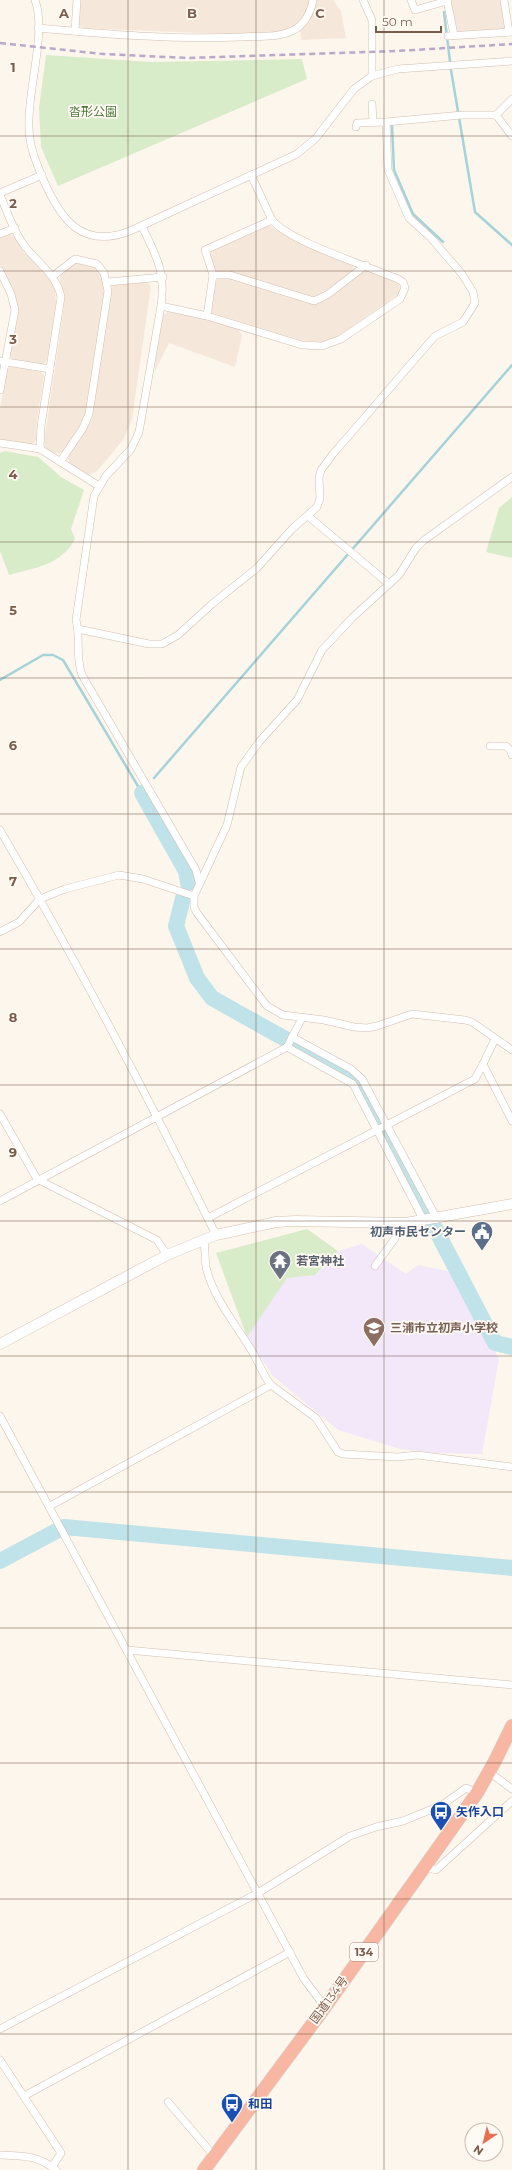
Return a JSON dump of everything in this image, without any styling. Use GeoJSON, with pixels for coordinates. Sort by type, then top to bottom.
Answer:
{"type":"FeatureCollection","features":[{"type":"Feature","properties":{"kind":"highway","name":"国道134号"},"geometry":{"type":"LineString","coordinates":[[204,2170],[325,2007],[425,1867],[477,1792],[489,1772],[512,1726]]}},
{"type":"Feature","properties":{"kind":"street"},"geometry":{"type":"LineString","coordinates":[[35,0],[38,28],[28,127],[32,150],[42,176],[62,216],[70,224],[84,232],[111,236],[120,235],[142,226],[297,154],[326,126],[347,96],[372,76],[398,69],[512,61]]}},
{"type":"Feature","properties":{"kind":"street"},"geometry":{"type":"LineString","coordinates":[[75,31],[77,0]]}},
{"type":"Feature","properties":{"kind":"street"},"geometry":{"type":"LineString","coordinates":[[38,28],[130,35],[210,37],[278,35],[294,31],[301,25],[310,11],[313,0]]}},
{"type":"Feature","properties":{"kind":"street"},"geometry":{"type":"LineString","coordinates":[[363,0],[372,20],[372,76]]}},
{"type":"Feature","properties":{"kind":"street"},"geometry":{"type":"LineString","coordinates":[[411,0],[415,10],[447,0],[451,35],[510,32],[504,0]]}},
{"type":"Feature","properties":{"kind":"street"},"geometry":{"type":"LineString","coordinates":[[356,127],[357,123],[496,115],[512,99]]}},
{"type":"Feature","properties":{"kind":"street"},"geometry":{"type":"LineString","coordinates":[[372,104],[373,122]]}},
{"type":"Feature","properties":{"kind":"street"},"geometry":{"type":"LineString","coordinates":[[496,115],[512,136]]}},
{"type":"Feature","properties":{"kind":"street"},"geometry":{"type":"LineString","coordinates":[[78,629],[137,643],[162,644],[170,641],[195,622],[212,604],[258,568],[292,529],[308,516],[320,503],[319,478],[321,470],[333,454],[435,336],[463,322],[476,303],[473,292],[462,274],[430,237],[409,218],[388,170],[386,122]]}},
{"type":"Feature","properties":{"kind":"street"},"geometry":{"type":"LineString","coordinates":[[161,306],[207,316],[302,346],[322,346],[341,340],[400,298],[403,294],[405,288],[403,282],[366,265],[298,239],[284,231],[272,220],[251,175]]}},
{"type":"Feature","properties":{"kind":"street"},"geometry":{"type":"LineString","coordinates":[[40,449],[41,426],[60,297],[58,286],[53,276],[23,244],[0,194],[42,176]]}},
{"type":"Feature","properties":{"kind":"street"},"geometry":{"type":"LineString","coordinates":[[207,316],[213,275],[205,250],[272,220]]}},
{"type":"Feature","properties":{"kind":"street"},"geometry":{"type":"LineString","coordinates":[[142,226],[161,268],[163,277],[161,306],[139,432],[130,449],[99,486],[94,496],[91,508],[76,620],[78,629],[78,664],[82,675],[196,870],[199,882]]}},
{"type":"Feature","properties":{"kind":"street"},"geometry":{"type":"LineString","coordinates":[[0,234],[15,228]]}},
{"type":"Feature","properties":{"kind":"street"},"geometry":{"type":"LineString","coordinates":[[53,276],[75,259],[97,264],[101,267],[108,282],[108,301],[90,414],[83,428],[60,462]]}},
{"type":"Feature","properties":{"kind":"street"},"geometry":{"type":"LineString","coordinates":[[213,275],[230,276],[314,301],[327,295],[366,265]]}},
{"type":"Feature","properties":{"kind":"street"},"geometry":{"type":"LineString","coordinates":[[0,271],[11,294],[15,310],[3,362],[0,390]]}},
{"type":"Feature","properties":{"kind":"street"},"geometry":{"type":"LineString","coordinates":[[108,282],[163,277]]}},
{"type":"Feature","properties":{"kind":"street"},"geometry":{"type":"LineString","coordinates":[[3,362],[50,369]]}},
{"type":"Feature","properties":{"kind":"street"},"geometry":{"type":"LineString","coordinates":[[0,443],[40,449],[99,486]]}},
{"type":"Feature","properties":{"kind":"street"},"geometry":{"type":"LineString","coordinates":[[512,477],[423,541],[416,548],[399,575],[353,617],[322,650],[297,700],[259,742],[241,767],[227,825],[199,882],[194,896],[194,907],[197,913],[267,1006],[283,1014],[367,1028],[412,1014],[472,1022],[512,1050]]}},
{"type":"Feature","properties":{"kind":"street"},"geometry":{"type":"LineString","coordinates":[[308,516],[389,584]]}},
{"type":"Feature","properties":{"kind":"street"},"geometry":{"type":"LineString","coordinates":[[490,746],[506,746],[511,750],[512,755]]}},
{"type":"Feature","properties":{"kind":"street"},"geometry":{"type":"LineString","coordinates":[[0,830],[40,899],[156,1116],[216,1235]]}},
{"type":"Feature","properties":{"kind":"street"},"geometry":{"type":"LineString","coordinates":[[0,932],[19,922],[40,899],[65,889],[119,875],[143,879],[194,896]]}},
{"type":"Feature","properties":{"kind":"street"},"geometry":{"type":"LineString","coordinates":[[0,1201],[37,1179],[287,1046],[302,1018]]}},
{"type":"Feature","properties":{"kind":"street"},"geometry":{"type":"LineString","coordinates":[[292,1038],[357,1074],[382,1127],[430,1220]]}},
{"type":"Feature","properties":{"kind":"street"},"geometry":{"type":"LineString","coordinates":[[208,1218],[475,1079],[495,1039]]}},
{"type":"Feature","properties":{"kind":"street"},"geometry":{"type":"LineString","coordinates":[[287,1046],[349,1080],[353,1084],[382,1127],[430,1220]]}},
{"type":"Feature","properties":{"kind":"street"},"geometry":{"type":"LineString","coordinates":[[483,1064],[512,1121]]}},
{"type":"Feature","properties":{"kind":"street"},"geometry":{"type":"LineString","coordinates":[[0,1114],[37,1179],[157,1240],[167,1255]]}},
{"type":"Feature","properties":{"kind":"street"},"geometry":{"type":"LineString","coordinates":[[0,1344],[167,1255],[216,1235],[276,1222],[406,1223],[430,1220],[512,1204]]}},
{"type":"Feature","properties":{"kind":"street"},"geometry":{"type":"LineString","coordinates":[[375,1266],[406,1223]]}},
{"type":"Feature","properties":{"kind":"street"},"geometry":{"type":"LineString","coordinates":[[204,1239],[206,1267],[213,1286],[271,1385],[316,1418],[327,1432],[333,1446],[343,1454],[398,1457],[417,1455],[512,1467]]}},
{"type":"Feature","properties":{"kind":"street"},"geometry":{"type":"LineString","coordinates":[[50,1506],[271,1385]]}},
{"type":"Feature","properties":{"kind":"street"},"geometry":{"type":"LineString","coordinates":[[0,1416],[50,1506],[58,1525],[304,1979],[325,2007]]}},
{"type":"Feature","properties":{"kind":"street"},"geometry":{"type":"LineString","coordinates":[[127,1650],[512,1685]]}},
{"type":"Feature","properties":{"kind":"street"},"geometry":{"type":"LineString","coordinates":[[489,1772],[512,1789]]}},
{"type":"Feature","properties":{"kind":"street"},"geometry":{"type":"LineString","coordinates":[[0,2029],[258,1893],[350,1836],[376,1827],[403,1821],[442,1805],[466,1788],[477,1792]]}},
{"type":"Feature","properties":{"kind":"street"},"geometry":{"type":"LineString","coordinates":[[425,1867],[436,1870],[512,1801]]}},
{"type":"Feature","properties":{"kind":"street"},"geometry":{"type":"LineString","coordinates":[[24,2096],[290,1952]]}},
{"type":"Feature","properties":{"kind":"street"},"geometry":{"type":"LineString","coordinates":[[0,2060],[62,2153],[54,2168],[45,2160],[27,2156],[0,2155]]}},
{"type":"Feature","properties":{"kind":"street"},"geometry":{"type":"LineString","coordinates":[[168,2102],[215,2157]]}},
{"type":"Feature","properties":{"kind":"shaded area"},"geometry":{"type":"Polygon","coordinates":[[[81,0],[309,0],[308,8],[294,27],[278,32],[222,34],[83,28],[79,25],[81,0]]]}},
{"type":"Feature","properties":{"kind":"shaded area"},"geometry":{"type":"Polygon","coordinates":[[[316,0],[333,0],[341,11],[346,38],[301,40],[300,30],[310,19],[316,0]]]}},
{"type":"Feature","properties":{"kind":"shaded area"},"geometry":{"type":"Polygon","coordinates":[[[450,0],[502,0],[506,25],[503,29],[459,32],[456,28],[450,0]]]}},
{"type":"Feature","properties":{"kind":"shaded area"},"geometry":{"type":"Polygon","coordinates":[[[268,225],[288,237],[353,264],[354,271],[314,298],[218,273],[214,269],[210,255],[212,250],[268,225]]]}},
{"type":"Feature","properties":{"kind":"shaded area"},"geometry":{"type":"Polygon","coordinates":[[[9,234],[14,236],[24,253],[42,269],[52,282],[55,290],[56,303],[47,361],[43,365],[13,360],[10,355],[19,309],[0,265],[0,238],[9,234]]]}},
{"type":"Feature","properties":{"kind":"shaded area"},"geometry":{"type":"Polygon","coordinates":[[[77,263],[100,269],[105,288],[105,299],[84,420],[61,453],[53,453],[46,448],[44,442],[63,313],[64,297],[60,279],[62,273],[77,263]]]}},
{"type":"Feature","properties":{"kind":"shaded area"},"geometry":{"type":"Polygon","coordinates":[[[367,269],[397,283],[400,287],[399,294],[334,339],[322,342],[300,340],[208,312],[215,283],[219,278],[232,279],[310,304],[316,304],[327,300],[367,269]]]}},
{"type":"Feature","properties":{"kind":"shaded area"},"geometry":{"type":"Polygon","coordinates":[[[147,282],[151,286],[132,419],[123,440],[97,471],[89,475],[71,464],[67,458],[92,419],[111,289],[114,284],[147,282]]]}},
{"type":"Feature","properties":{"kind":"shaded area"},"geometry":{"type":"Polygon","coordinates":[[[169,311],[196,316],[239,330],[242,336],[235,367],[169,343],[154,373],[162,317],[169,311]]]}},
{"type":"Feature","properties":{"kind":"shaded area"},"geometry":{"type":"Polygon","coordinates":[[[12,366],[41,372],[44,375],[37,420],[36,440],[32,445],[0,440],[0,409],[7,370],[12,366]]]}},
{"type":"Feature","properties":{"kind":"shaded area","name":"三浦市立初声小学校"},"geometry":{"type":"Polygon","coordinates":[[[362,1244],[406,1274],[418,1265],[452,1272],[499,1359],[482,1454],[435,1453],[400,1449],[338,1430],[273,1376],[247,1337],[287,1277],[315,1275],[338,1251],[362,1244]]]}},
{"type":"Feature","properties":{"kind":"green space","name":"沓形公園"},"geometry":{"type":"Polygon","coordinates":[[[46,55],[151,62],[302,59],[307,79],[58,186],[41,147],[39,108],[46,55]]]}},
{"type":"Feature","properties":{"kind":"green space"},"geometry":{"type":"Polygon","coordinates":[[[5,451],[38,457],[61,477],[84,490],[71,529],[75,539],[69,548],[55,560],[38,567],[9,575],[0,551],[0,453],[5,451]]]}},
{"type":"Feature","properties":{"kind":"green space"},"geometry":{"type":"Polygon","coordinates":[[[512,497],[512,558],[486,552],[499,508],[512,497]]]}},
{"type":"Feature","properties":{"kind":"green space"},"geometry":{"type":"Polygon","coordinates":[[[307,1229],[338,1251],[315,1275],[287,1278],[247,1337],[216,1253],[307,1229]]]}},
{"type":"Feature","properties":{"kind":"waterway"},"geometry":{"type":"LineString","coordinates":[[444,12],[451,70],[475,212],[512,245]]}},
{"type":"Feature","properties":{"kind":"waterway"},"geometry":{"type":"LineString","coordinates":[[392,126],[394,170],[413,214],[443,242]]}},
{"type":"Feature","properties":{"kind":"waterway"},"geometry":{"type":"LineString","coordinates":[[154,778],[512,365]]}},
{"type":"Feature","properties":{"kind":"waterway"},"geometry":{"type":"LineString","coordinates":[[0,680],[43,655],[53,655],[63,660],[142,793],[144,791]]}},
{"type":"Feature","properties":{"kind":"waterway"},"geometry":{"type":"LineString","coordinates":[[142,793],[186,871],[188,883]]}},
{"type":"Feature","properties":{"kind":"waterway"},"geometry":{"type":"LineString","coordinates":[[183,898],[176,926],[197,978],[212,998],[358,1081],[495,1343],[512,1347]]}},
{"type":"Feature","properties":{"kind":"waterway"},"geometry":{"type":"LineString","coordinates":[[0,1561],[64,1527],[512,1568]]}},
{"type":"Feature","properties":{"kind":"railway"},"geometry":{"type":"LineString","coordinates":[[0,43],[103,54],[188,58],[397,51],[512,44]]}},
{"type":"Feature","properties":{"kind":"place","name":"初声市民センター"},"geometry":{"type":"Point","coordinates":[482,1252]}},
{"type":"Feature","properties":{"kind":"place","name":"若宮神社"},"geometry":{"type":"Point","coordinates":[280,1280]}},
{"type":"Feature","properties":{"kind":"place","name":"三浦市立初声小学校"},"geometry":{"type":"Point","coordinates":[374,1348]}},
{"type":"Feature","properties":{"kind":"place","name":"矢作入口"},"geometry":{"type":"Point","coordinates":[441,1832]}},
{"type":"Feature","properties":{"kind":"place","name":"和田"},"geometry":{"type":"Point","coordinates":[232,2124]}}]}
